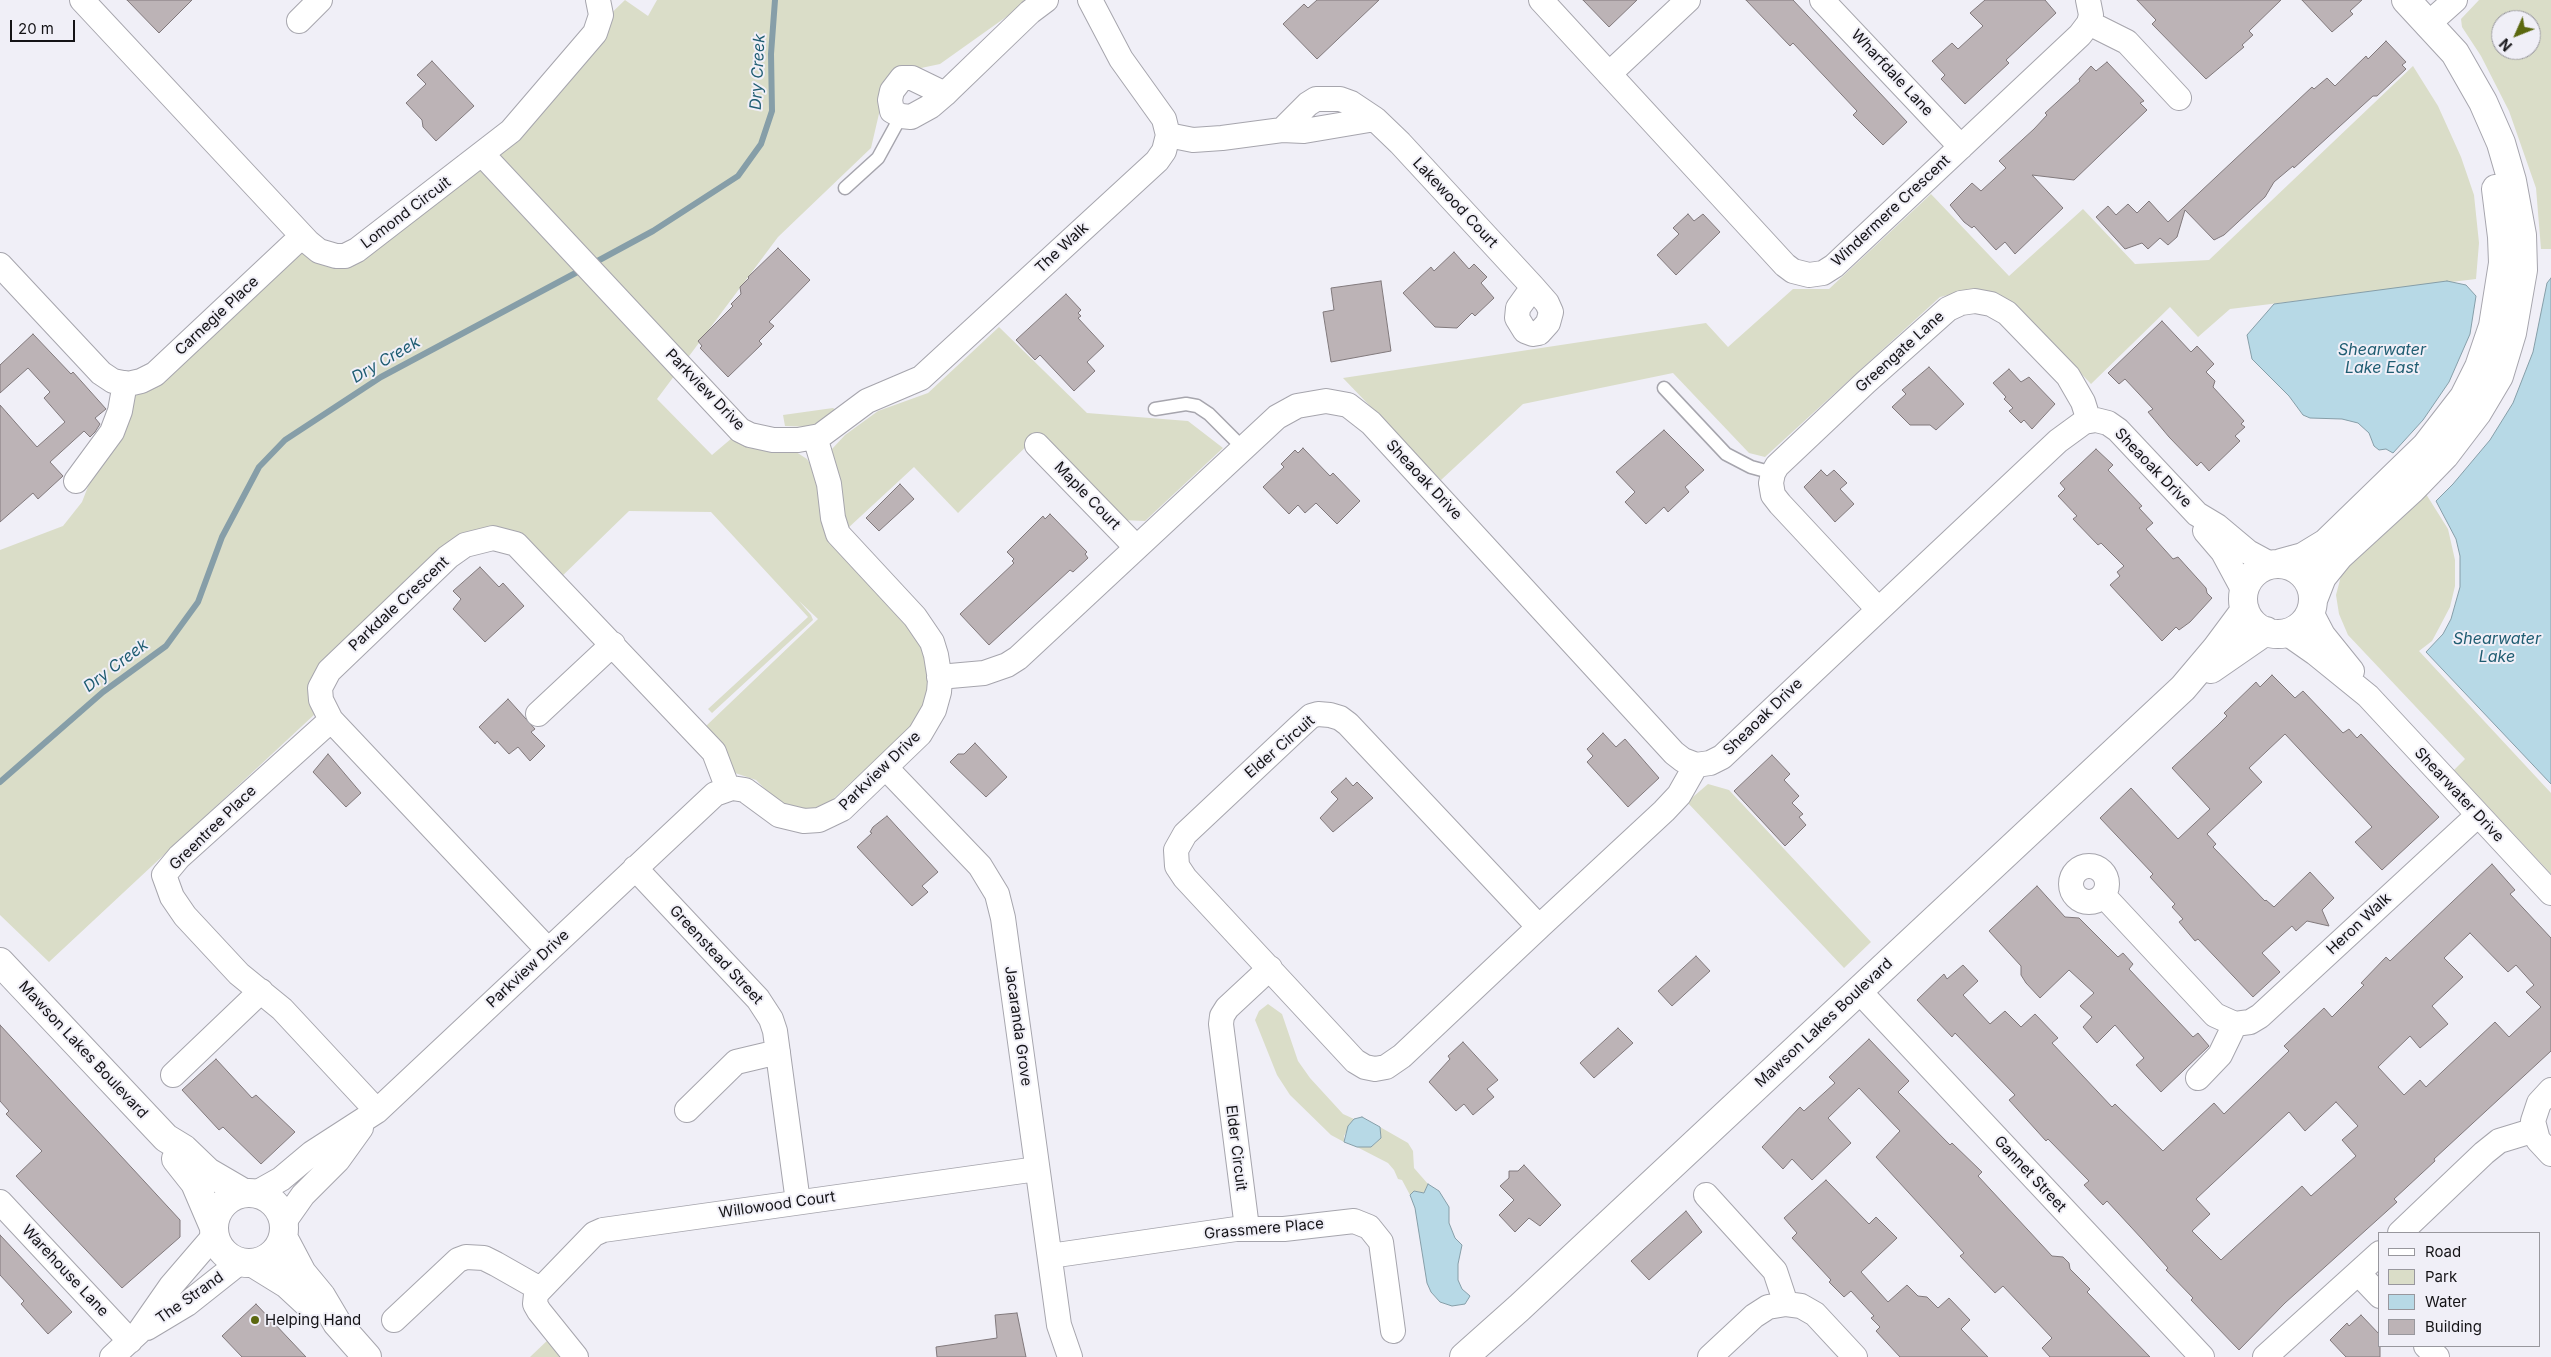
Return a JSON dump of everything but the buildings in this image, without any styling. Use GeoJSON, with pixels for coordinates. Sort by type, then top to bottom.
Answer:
{"type":"FeatureCollection","features":[{"type":"Feature","properties":{"kind":"street"},"geometry":{"type":"LineString","coordinates":[[298,21],[320,0]]}},
{"type":"Feature","properties":{"kind":"street","name":"Lomond Circuit"},"geometry":{"type":"LineString","coordinates":[[85,1],[302,236],[319,251],[327,255],[336,256],[352,253],[482,155],[510,131],[586,45],[599,25],[601,15],[598,0]]}},
{"type":"Feature","properties":{"kind":"street"},"geometry":{"type":"LineString","coordinates":[[944,94],[912,78],[902,78],[892,90],[890,100],[892,111],[900,116],[911,117],[921,112],[944,94],[1030,12],[1046,0]]}},
{"type":"Feature","properties":{"kind":"street"},"geometry":{"type":"LineString","coordinates":[[1090,0],[1121,59],[1164,120],[1168,135]]}},
{"type":"Feature","properties":{"kind":"street","name":"Windermere Crescent"},"geometry":{"type":"LineString","coordinates":[[1540,0],[1784,265],[1803,275],[1823,273],[1834,266],[2080,35],[2089,23]]}},
{"type":"Feature","properties":{"kind":"street"},"geometry":{"type":"LineString","coordinates":[[1609,74],[1688,0]]}},
{"type":"Feature","properties":{"kind":"street","name":"Wharfdale Lane"},"geometry":{"type":"LineString","coordinates":[[1822,0],[1961,147]]}},
{"type":"Feature","properties":{"kind":"street"},"geometry":{"type":"LineString","coordinates":[[2088,0],[2091,15],[2089,23],[2127,42],[2180,98]]}},
{"type":"Feature","properties":{"kind":"street"},"geometry":{"type":"LineString","coordinates":[[2406,0],[2455,54],[2483,102],[2501,143],[2512,182],[2522,235],[2523,270],[2512,332],[2499,376],[2477,413],[2445,455],[2411,490],[2339,556],[2322,576],[2312,606],[2302,624],[2276,632],[2256,626],[2245,601],[2252,574],[2265,566],[2302,557],[2326,543],[2426,446],[2464,397],[2479,367],[2492,326],[2503,263],[2497,191],[2472,121],[2428,25]]}},
{"type":"Feature","properties":{"kind":"street"},"geometry":{"type":"LineString","coordinates":[[2428,25],[2455,0]]}},
{"type":"Feature","properties":{"kind":"street","name":"Lakewood Court"},"geometry":{"type":"LineString","coordinates":[[1168,135],[1193,140],[1213,139],[1282,130],[1304,130],[1375,119],[1533,288]]}},
{"type":"Feature","properties":{"kind":"street","name":"The Walk"},"geometry":{"type":"LineString","coordinates":[[815,438],[829,431],[854,408],[921,378],[1157,161],[1164,151],[1168,135]]}},
{"type":"Feature","properties":{"kind":"street","name":"Parkview Drive"},"geometry":{"type":"LineString","coordinates":[[284,1230],[303,1194],[338,1160],[373,1114],[710,797],[728,789],[745,790],[779,815],[804,821],[818,820],[842,809],[912,742],[927,724],[938,692],[939,676],[936,655],[922,627],[838,534],[833,518],[829,484],[815,438],[773,440],[740,430],[482,155]]}},
{"type":"Feature","properties":{"kind":"street","name":"Carnegie Place"},"geometry":{"type":"LineString","coordinates":[[125,384],[141,382],[155,374],[302,236]]}},
{"type":"Feature","properties":{"kind":"street"},"geometry":{"type":"LineString","coordinates":[[0,265],[101,372],[113,381],[125,384],[120,411],[112,432],[76,481]]}},
{"type":"Feature","properties":{"kind":"street","name":"Greengate Lane"},"geometry":{"type":"LineString","coordinates":[[1773,473],[1777,466],[1880,370],[1948,309],[1961,303],[1975,301],[1992,304],[2007,313],[2068,376],[2083,402],[2089,421]]}},
{"type":"Feature","properties":{"kind":"street","name":"Sheaoak Drive"},"geometry":{"type":"LineString","coordinates":[[939,676],[984,673],[1007,665],[1018,658],[1277,417],[1298,406],[1326,402],[1348,405],[1371,423],[1674,753],[1696,765],[1710,763],[1722,757],[2074,426],[2089,421],[2108,423],[2118,430],[2197,514],[2217,526],[2248,552],[2276,564]]}},
{"type":"Feature","properties":{"kind":"street","name":"Maple Court"},"geometry":{"type":"LineString","coordinates":[[1037,445],[1136,547]]}},
{"type":"Feature","properties":{"kind":"street"},"geometry":{"type":"LineString","coordinates":[[1773,473],[1771,483],[1773,495],[1878,609]]}},
{"type":"Feature","properties":{"kind":"street","name":"Sheaoak Drive"},"geometry":{"type":"LineString","coordinates":[[2197,514],[2207,534],[2223,552],[2234,569],[2245,601]]}},
{"type":"Feature","properties":{"kind":"street","name":"Parkdale Crescent"},"geometry":{"type":"LineString","coordinates":[[548,950],[332,720],[321,700],[320,688],[328,670],[448,557],[465,545],[493,538],[516,544],[714,752],[728,789]]}},
{"type":"Feature","properties":{"kind":"street"},"geometry":{"type":"LineString","coordinates":[[2276,564],[2294,567],[2304,575],[2311,586],[2312,606]]}},
{"type":"Feature","properties":{"kind":"street","name":"Mawson Lakes Boulevard"},"geometry":{"type":"LineString","coordinates":[[1464,1357],[1500,1326],[2183,688],[2216,649],[2245,601]]}},
{"type":"Feature","properties":{"kind":"street","name":"Shearwater Drive"},"geometry":{"type":"LineString","coordinates":[[2312,606],[2323,634],[2349,666],[2368,696]]}},
{"type":"Feature","properties":{"kind":"street","name":"Shearwater Drive"},"geometry":{"type":"LineString","coordinates":[[2276,632],[2315,653],[2368,696],[2551,893]]}},
{"type":"Feature","properties":{"kind":"street","name":"Mawson Lakes Boulevard"},"geometry":{"type":"LineString","coordinates":[[2183,688],[2276,632]]}},
{"type":"Feature","properties":{"kind":"street"},"geometry":{"type":"LineString","coordinates":[[538,714],[613,644]]}},
{"type":"Feature","properties":{"kind":"street","name":"Elder Circuit"},"geometry":{"type":"LineString","coordinates":[[1539,928],[1348,724],[1340,718],[1318,714],[1311,716],[1184,834],[1176,850],[1177,866],[1185,878],[1355,1061],[1365,1067],[1375,1069],[1386,1067],[1402,1056],[1539,928],[1669,806],[1679,795],[1696,765]]}},
{"type":"Feature","properties":{"kind":"street","name":"Greentree Place"},"geometry":{"type":"LineString","coordinates":[[332,720],[179,857],[164,875],[172,898],[185,916],[239,974],[282,1009],[373,1114]]}},
{"type":"Feature","properties":{"kind":"street","name":"Jacaranda Grove"},"geometry":{"type":"LineString","coordinates":[[886,768],[980,866],[997,894],[1003,918],[1059,1325],[1070,1357]]}},
{"type":"Feature","properties":{"kind":"street","name":"Heron Walk"},"geometry":{"type":"LineString","coordinates":[[2235,1024],[2250,1022],[2260,1016],[2478,814]]}},
{"type":"Feature","properties":{"kind":"street","name":"Greenstead Street"},"geometry":{"type":"LineString","coordinates":[[635,868],[762,1004],[771,1019],[778,1052],[798,1202]]}},
{"type":"Feature","properties":{"kind":"street"},"geometry":{"type":"LineString","coordinates":[[2103,895],[2215,1015],[2235,1024],[2220,1055],[2198,1078]]}},
{"type":"Feature","properties":{"kind":"street","name":"Mawson Lakes Boulevard"},"geometry":{"type":"LineString","coordinates":[[0,962],[166,1138],[184,1149],[208,1172],[250,1193]]}},
{"type":"Feature","properties":{"kind":"street","name":"Elder Circuit"},"geometry":{"type":"LineString","coordinates":[[1247,1228],[1221,1024],[1222,1016],[1227,1008],[1270,968]]}},
{"type":"Feature","properties":{"kind":"street"},"geometry":{"type":"LineString","coordinates":[[173,1075],[261,990]]}},
{"type":"Feature","properties":{"kind":"street","name":"Gannet Street"},"geometry":{"type":"LineString","coordinates":[[1859,991],[2202,1357]]}},
{"type":"Feature","properties":{"kind":"street"},"geometry":{"type":"LineString","coordinates":[[686,1110],[736,1062],[778,1052]]}},
{"type":"Feature","properties":{"kind":"street"},"geometry":{"type":"LineString","coordinates":[[2551,1090],[2539,1103],[2535,1112],[2534,1130],[2538,1140],[2551,1154]]}},
{"type":"Feature","properties":{"kind":"street","name":"Parkview Drive"},"geometry":{"type":"LineString","coordinates":[[250,1193],[281,1179],[312,1153],[373,1114]]}},
{"type":"Feature","properties":{"kind":"street"},"geometry":{"type":"LineString","coordinates":[[2401,1232],[2499,1141],[2534,1130]]}},
{"type":"Feature","properties":{"kind":"street","name":"Mawson Lakes Boulevard"},"geometry":{"type":"LineString","coordinates":[[166,1138],[175,1157],[195,1184],[214,1230]]}},
{"type":"Feature","properties":{"kind":"street","name":"Willowood Court"},"geometry":{"type":"LineString","coordinates":[[540,1289],[594,1234],[604,1230],[1038,1169]]}},
{"type":"Feature","properties":{"kind":"street"},"geometry":{"type":"LineString","coordinates":[[337,1323],[316,1311],[287,1284],[246,1262],[224,1253],[214,1230],[216,1215],[224,1202],[250,1193],[275,1204],[302,1273],[321,1296],[337,1323],[367,1357]]}},
{"type":"Feature","properties":{"kind":"street"},"geometry":{"type":"LineString","coordinates":[[1706,1195],[1775,1271],[1786,1304]]}},
{"type":"Feature","properties":{"kind":"street","name":"Warehouse Lane"},"geometry":{"type":"LineString","coordinates":[[0,1202],[134,1336]]}},
{"type":"Feature","properties":{"kind":"street","name":"Grassmere Place"},"geometry":{"type":"LineString","coordinates":[[1050,1256],[1247,1228],[1284,1229],[1354,1221],[1369,1227],[1381,1242],[1393,1332]]}},
{"type":"Feature","properties":{"kind":"street","name":"The Strand"},"geometry":{"type":"LineString","coordinates":[[112,1357],[134,1336],[214,1230]]}},
{"type":"Feature","properties":{"kind":"street"},"geometry":{"type":"LineString","coordinates":[[246,1262],[266,1259],[274,1253],[284,1230]]}},
{"type":"Feature","properties":{"kind":"street"},"geometry":{"type":"LineString","coordinates":[[2265,1357],[2378,1255]]}},
{"type":"Feature","properties":{"kind":"street"},"geometry":{"type":"LineString","coordinates":[[394,1320],[458,1260],[466,1257],[490,1261],[540,1289],[536,1294],[535,1304],[576,1357]]}},
{"type":"Feature","properties":{"kind":"street","name":"The Strand"},"geometry":{"type":"LineString","coordinates":[[134,1336],[187,1304],[246,1262]]}},
{"type":"Feature","properties":{"kind":"street"},"geometry":{"type":"LineString","coordinates":[[2358,1272],[2378,1294]]}},
{"type":"Feature","properties":{"kind":"street"},"geometry":{"type":"LineString","coordinates":[[1710,1357],[1754,1316],[1768,1307],[1786,1304],[1801,1306],[1815,1314],[1855,1357]]}},
{"type":"Feature","properties":{"kind":"street","name":"Jacaranda Grove"},"geometry":{"type":"LineString","coordinates":[[1056,1357],[1059,1325]]}},
{"type":"Feature","properties":{"kind":"street"},"geometry":{"type":"LineString","coordinates":[[2427,1347],[2437,1357]]}},
{"type":"Feature","properties":{"kind":"lane"},"geometry":{"type":"LineString","coordinates":[[845,188],[878,158],[900,116]]}},
{"type":"Feature","properties":{"kind":"lane"},"geometry":{"type":"LineString","coordinates":[[1664,388],[1726,454],[1751,467],[1773,473]]}},
{"type":"Feature","properties":{"kind":"lane"},"geometry":{"type":"LineString","coordinates":[[1156,409],[1186,404],[1197,406],[1209,414],[1243,448]]}},
{"type":"Feature","properties":{"kind":"green space"},"geometry":{"type":"Polygon","coordinates":[[[625,0],[648,16],[657,0],[1030,0],[940,64],[888,75],[871,148],[778,237],[657,399],[712,455],[732,438],[793,450],[807,459],[815,472],[823,528],[830,542],[913,633],[924,652],[928,676],[927,694],[923,710],[909,728],[830,802],[811,809],[792,807],[776,800],[756,780],[732,772],[719,739],[706,726],[818,619],[799,601],[813,620],[712,713],[708,709],[808,617],[711,512],[629,511],[555,583],[516,545],[465,545],[329,671],[316,713],[49,962],[0,915],[0,550],[63,526],[82,502],[128,384],[308,242],[337,256],[482,155],[599,25],[625,0]]]}},
{"type":"Feature","properties":{"kind":"green space"},"geometry":{"type":"Polygon","coordinates":[[[2479,0],[2551,0],[2551,249],[2541,249],[2536,188],[2509,111],[2481,56],[2462,27],[2461,19],[2479,0]]]}},
{"type":"Feature","properties":{"kind":"green space"},"geometry":{"type":"Polygon","coordinates":[[[2413,66],[2438,106],[2461,157],[2474,195],[2479,243],[2476,279],[2230,309],[2198,337],[2170,307],[2091,384],[2015,304],[1974,289],[1940,297],[1765,457],[1749,453],[1673,373],[1523,404],[1441,480],[1343,378],[1706,323],[1728,347],[1793,289],[1829,289],[1931,194],[2009,276],[2083,209],[2135,264],[2209,260],[2413,66]]]}},
{"type":"Feature","properties":{"kind":"green space"},"geometry":{"type":"Polygon","coordinates":[[[999,327],[1087,413],[1188,421],[1223,448],[1145,521],[1121,520],[1038,435],[958,513],[914,467],[847,529],[832,449],[845,435],[878,411],[928,393],[999,327]]]}},
{"type":"Feature","properties":{"kind":"green space"},"geometry":{"type":"Polygon","coordinates":[[[833,408],[836,410],[812,427],[785,426],[783,415],[833,408]]]}},
{"type":"Feature","properties":{"kind":"green space"},"geometry":{"type":"Polygon","coordinates":[[[2426,494],[2448,529],[2455,560],[2455,586],[2450,607],[2432,641],[2419,651],[2551,793],[2551,874],[2454,770],[2465,759],[2348,635],[2339,614],[2336,595],[2342,572],[2426,494]]]}},
{"type":"Feature","properties":{"kind":"green space"},"geometry":{"type":"Polygon","coordinates":[[[1708,784],[1729,790],[1871,942],[1844,968],[1687,802],[1708,784]]]}},
{"type":"Feature","properties":{"kind":"green space"},"geometry":{"type":"Polygon","coordinates":[[[1268,1004],[1282,1014],[1298,1061],[1310,1078],[1343,1114],[1354,1119],[1344,1136],[1344,1142],[1331,1135],[1290,1095],[1277,1075],[1255,1020],[1259,1011],[1268,1004]]]}},
{"type":"Feature","properties":{"kind":"green space"},"geometry":{"type":"Polygon","coordinates":[[[1380,1127],[1408,1143],[1413,1151],[1414,1168],[1428,1184],[1424,1193],[1414,1191],[1410,1195],[1402,1180],[1398,1179],[1388,1163],[1357,1147],[1371,1147],[1381,1138],[1380,1127]]]}},
{"type":"Feature","properties":{"kind":"green space"},"geometry":{"type":"Polygon","coordinates":[[[551,1337],[566,1357],[530,1357],[551,1337]]]}},
{"type":"Feature","properties":{"kind":"water","name":"Shearwater Lake"},"geometry":{"type":"Polygon","coordinates":[[[2551,278],[2551,784],[2426,652],[2443,634],[2451,619],[2460,587],[2460,556],[2456,539],[2436,501],[2490,440],[2513,403],[2533,352],[2547,283],[2551,278]]]}},
{"type":"Feature","properties":{"kind":"water","name":"Shearwater Lake East"},"geometry":{"type":"Polygon","coordinates":[[[2447,281],[2466,285],[2476,296],[2470,334],[2449,382],[2423,420],[2393,453],[2386,449],[2379,450],[2374,446],[2369,433],[2358,423],[2342,419],[2310,418],[2303,415],[2289,396],[2252,359],[2247,335],[2274,304],[2447,281]]]}},
{"type":"Feature","properties":{"kind":"water"},"geometry":{"type":"Polygon","coordinates":[[[1362,1117],[1380,1127],[1381,1138],[1371,1147],[1357,1147],[1344,1142],[1348,1126],[1354,1119],[1362,1117]]]}},
{"type":"Feature","properties":{"kind":"water"},"geometry":{"type":"Polygon","coordinates":[[[1428,1184],[1439,1191],[1449,1207],[1449,1223],[1455,1238],[1462,1245],[1458,1264],[1458,1280],[1462,1289],[1470,1296],[1465,1304],[1452,1306],[1440,1302],[1431,1292],[1427,1283],[1415,1208],[1410,1195],[1414,1191],[1424,1193],[1428,1184]]]}},
{"type":"Feature","properties":{"kind":"waterway","name":"Dry Creek"},"geometry":{"type":"LineString","coordinates":[[592,264],[653,231],[738,176],[761,144],[772,111],[771,54],[775,0]]}},
{"type":"Feature","properties":{"kind":"waterway","name":"Dry Creek"},"geometry":{"type":"LineString","coordinates":[[0,782],[103,692],[166,646],[198,602],[222,537],[259,467],[285,440],[381,377],[583,269]]}},
{"type":"Feature","properties":{"kind":"place","name":"Helping Hand"},"geometry":{"type":"Point","coordinates":[255,1320]}}]}
